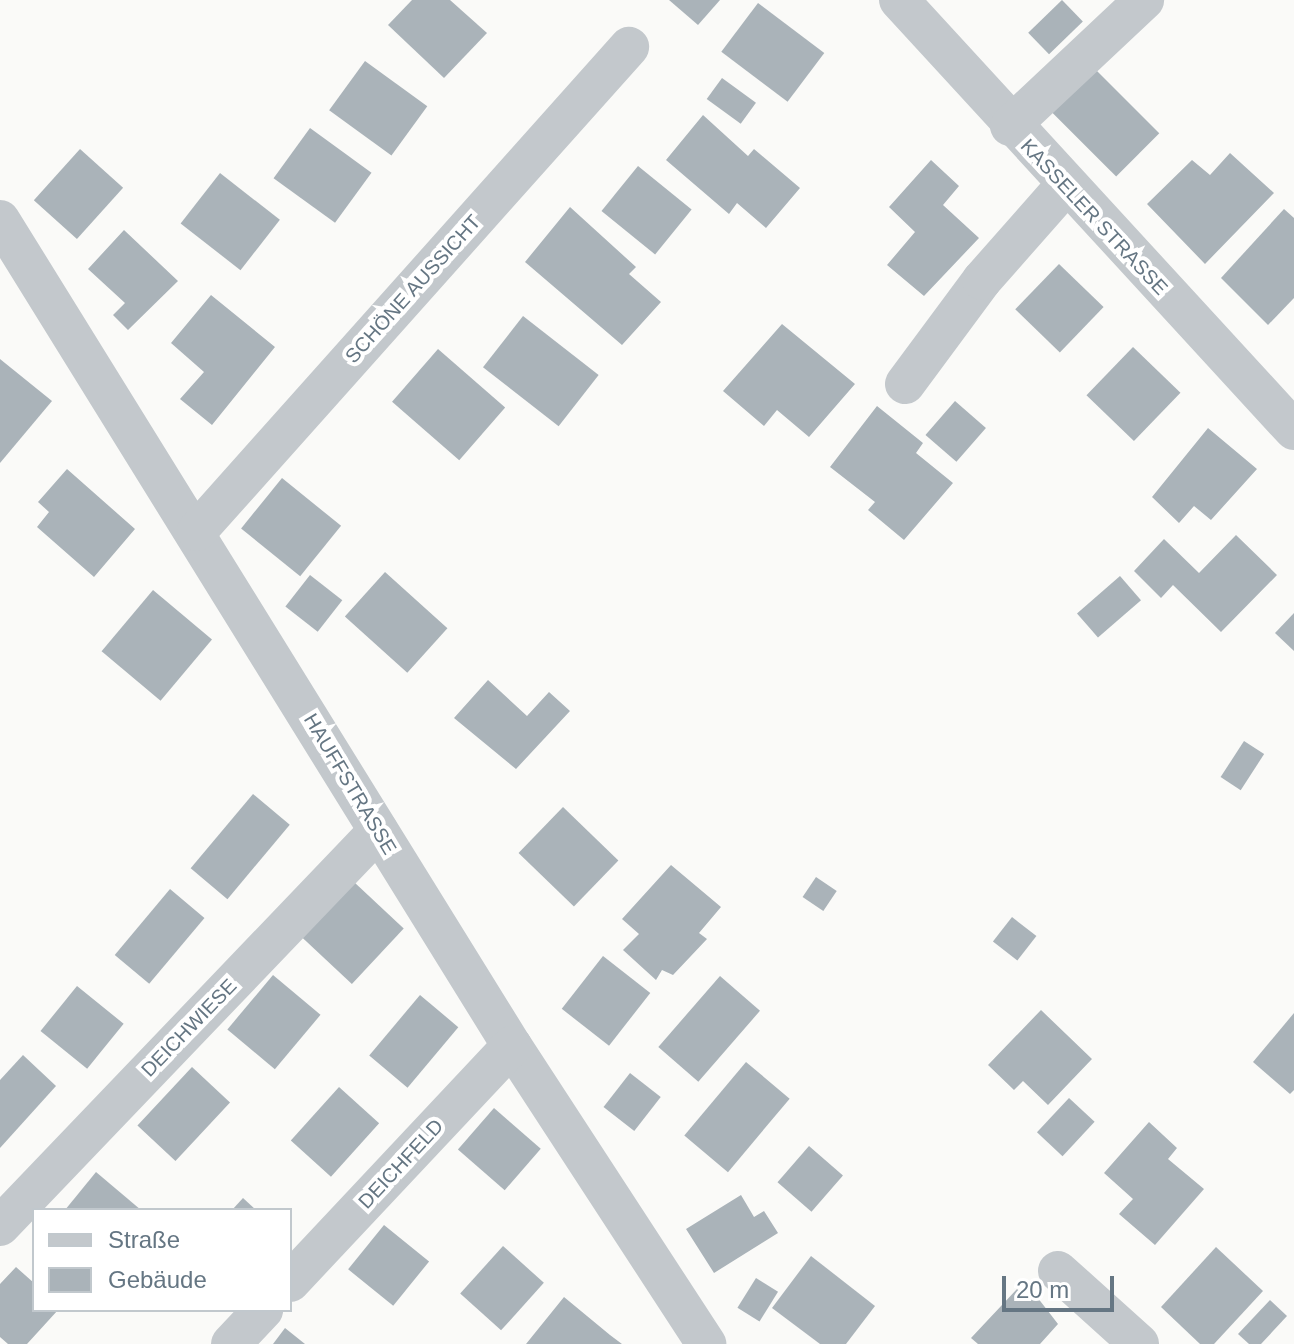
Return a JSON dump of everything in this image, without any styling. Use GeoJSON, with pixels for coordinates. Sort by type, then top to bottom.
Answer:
{"type":"FeatureCollection","features":[{"type":"Feature","properties":{"kind":"street","name":"KASSELER STRASSE"},"geometry":{"type":"LineString","coordinates":[[899,0],[1065,186],[1294,430]]}},
{"type":"Feature","properties":{"kind":"street"},"geometry":{"type":"LineString","coordinates":[[1010,126],[1144,0]]}},
{"type":"Feature","properties":{"kind":"street","name":"SCHÖNE AUSSICHT"},"geometry":{"type":"LineString","coordinates":[[197,531],[629,47]]}},
{"type":"Feature","properties":{"kind":"street"},"geometry":{"type":"LineString","coordinates":[[905,384],[982,280],[1065,186]]}},
{"type":"Feature","properties":{"kind":"street","name":"HAUFFSTRASSE"},"geometry":{"type":"LineString","coordinates":[[0,220],[197,531],[512,1046],[706,1344]]}},
{"type":"Feature","properties":{"kind":"street","name":"DEICHWIESE"},"geometry":{"type":"LineString","coordinates":[[0,1226],[378,831]]}},
{"type":"Feature","properties":{"kind":"street","name":"DEICHFELD"},"geometry":{"type":"LineString","coordinates":[[292,1280],[512,1046]]}},
{"type":"Feature","properties":{"kind":"street"},"geometry":{"type":"LineString","coordinates":[[1058,1271],[1139,1344]]}},
{"type":"Feature","properties":{"kind":"street"},"geometry":{"type":"LineString","coordinates":[[231,1344],[261,1312]]}},
{"type":"Feature","properties":{"kind":"building"},"geometry":{"type":"Polygon","coordinates":[[[412,0],[450,0],[487,33],[444,78],[388,25],[412,0]]]}},
{"type":"Feature","properties":{"kind":"building"},"geometry":{"type":"Polygon","coordinates":[[[669,0],[720,0],[698,25],[669,0]]]}},
{"type":"Feature","properties":{"kind":"building"},"geometry":{"type":"Polygon","coordinates":[[[1062,0],[1083,22],[1049,54],[1028,33],[1062,0]]]}},
{"type":"Feature","properties":{"kind":"building"},"geometry":{"type":"Polygon","coordinates":[[[758,3],[824,53],[788,102],[721,52],[758,3]]]}},
{"type":"Feature","properties":{"kind":"building"},"geometry":{"type":"Polygon","coordinates":[[[365,61],[427,106],[391,156],[329,110],[365,61]]]}},
{"type":"Feature","properties":{"kind":"building"},"geometry":{"type":"Polygon","coordinates":[[[1090,64],[1159,133],[1116,176],[1047,107],[1090,64]]]}},
{"type":"Feature","properties":{"kind":"building"},"geometry":{"type":"Polygon","coordinates":[[[722,78],[756,103],[741,124],[707,99],[722,78]]]}},
{"type":"Feature","properties":{"kind":"building"},"geometry":{"type":"Polygon","coordinates":[[[703,115],[748,156],[754,149],[800,188],[766,228],[737,203],[729,214],[666,160],[703,115]]]}},
{"type":"Feature","properties":{"kind":"building"},"geometry":{"type":"Polygon","coordinates":[[[310,128],[371,173],[335,223],[274,178],[310,128]]]}},
{"type":"Feature","properties":{"kind":"building"},"geometry":{"type":"Polygon","coordinates":[[[80,149],[123,188],[77,239],[34,200],[80,149]]]}},
{"type":"Feature","properties":{"kind":"building"},"geometry":{"type":"Polygon","coordinates":[[[1230,153],[1274,193],[1205,264],[1147,204],[1192,160],[1210,175],[1230,153]]]}},
{"type":"Feature","properties":{"kind":"building"},"geometry":{"type":"Polygon","coordinates":[[[931,160],[959,186],[943,205],[979,238],[924,296],[887,265],[915,232],[889,207],[931,160]]]}},
{"type":"Feature","properties":{"kind":"building"},"geometry":{"type":"Polygon","coordinates":[[[638,166],[692,209],[655,254],[601,211],[638,166]]]}},
{"type":"Feature","properties":{"kind":"building"},"geometry":{"type":"Polygon","coordinates":[[[220,173],[280,220],[240,270],[181,223],[220,173]]]}},
{"type":"Feature","properties":{"kind":"building"},"geometry":{"type":"Polygon","coordinates":[[[570,207],[636,267],[629,274],[661,302],[622,345],[525,262],[570,207]]]}},
{"type":"Feature","properties":{"kind":"building"},"geometry":{"type":"Polygon","coordinates":[[[1284,209],[1294,218],[1294,298],[1268,325],[1221,278],[1284,209]]]}},
{"type":"Feature","properties":{"kind":"building"},"geometry":{"type":"Polygon","coordinates":[[[124,230],[178,281],[128,330],[113,315],[125,303],[88,269],[124,230]]]}},
{"type":"Feature","properties":{"kind":"building"},"geometry":{"type":"Polygon","coordinates":[[[1059,264],[1104,307],[1060,352],[1015,309],[1059,264]]]}},
{"type":"Feature","properties":{"kind":"building"},"geometry":{"type":"Polygon","coordinates":[[[211,295],[275,347],[212,425],[180,399],[204,372],[171,343],[211,295]]]}},
{"type":"Feature","properties":{"kind":"building"},"geometry":{"type":"Polygon","coordinates":[[[523,316],[599,375],[559,426],[483,367],[523,316]]]}},
{"type":"Feature","properties":{"kind":"building"},"geometry":{"type":"Polygon","coordinates":[[[782,324],[855,384],[809,437],[777,410],[764,426],[723,391],[782,324]]]}},
{"type":"Feature","properties":{"kind":"building"},"geometry":{"type":"Polygon","coordinates":[[[1133,347],[1180,393],[1134,441],[1086,395],[1133,347]]]}},
{"type":"Feature","properties":{"kind":"building"},"geometry":{"type":"Polygon","coordinates":[[[438,349],[505,407],[459,460],[392,402],[438,349]]]}},
{"type":"Feature","properties":{"kind":"building"},"geometry":{"type":"Polygon","coordinates":[[[0,359],[52,401],[0,463],[0,359]]]}},
{"type":"Feature","properties":{"kind":"building"},"geometry":{"type":"Polygon","coordinates":[[[955,401],[986,428],[956,462],[925,435],[955,401]]]}},
{"type":"Feature","properties":{"kind":"building"},"geometry":{"type":"Polygon","coordinates":[[[877,406],[923,443],[916,453],[953,483],[904,540],[868,510],[875,502],[830,467],[877,406]]]}},
{"type":"Feature","properties":{"kind":"building"},"geometry":{"type":"Polygon","coordinates":[[[1208,428],[1257,469],[1211,520],[1194,506],[1179,523],[1152,497],[1208,428]]]}},
{"type":"Feature","properties":{"kind":"building"},"geometry":{"type":"Polygon","coordinates":[[[67,469],[135,529],[94,577],[37,527],[49,512],[38,502],[67,469]]]}},
{"type":"Feature","properties":{"kind":"building"},"geometry":{"type":"Polygon","coordinates":[[[282,478],[341,526],[300,576],[241,529],[282,478]]]}},
{"type":"Feature","properties":{"kind":"building"},"geometry":{"type":"Polygon","coordinates":[[[1236,535],[1277,575],[1221,632],[1173,585],[1161,598],[1134,571],[1164,539],[1199,573],[1236,535]]]}},
{"type":"Feature","properties":{"kind":"building"},"geometry":{"type":"Polygon","coordinates":[[[385,572],[447,628],[407,673],[345,617],[385,572]]]}},
{"type":"Feature","properties":{"kind":"building"},"geometry":{"type":"Polygon","coordinates":[[[310,575],[342,600],[318,632],[285,607],[310,575]]]}},
{"type":"Feature","properties":{"kind":"building"},"geometry":{"type":"Polygon","coordinates":[[[1120,576],[1141,600],[1098,638],[1077,613],[1120,576]]]}},
{"type":"Feature","properties":{"kind":"building"},"geometry":{"type":"Polygon","coordinates":[[[153,590],[212,639],[161,701],[102,651],[153,590]]]}},
{"type":"Feature","properties":{"kind":"building"},"geometry":{"type":"Polygon","coordinates":[[[1294,613],[1294,651],[1275,633],[1294,613]]]}},
{"type":"Feature","properties":{"kind":"building"},"geometry":{"type":"Polygon","coordinates":[[[488,680],[527,716],[549,692],[570,711],[516,769],[454,718],[488,680]]]}},
{"type":"Feature","properties":{"kind":"building"},"geometry":{"type":"Polygon","coordinates":[[[1244,741],[1264,754],[1241,790],[1221,777],[1244,741]]]}},
{"type":"Feature","properties":{"kind":"building"},"geometry":{"type":"Polygon","coordinates":[[[253,794],[290,825],[227,899],[191,868],[253,794]]]}},
{"type":"Feature","properties":{"kind":"building"},"geometry":{"type":"Polygon","coordinates":[[[563,807],[618,860],[574,907],[519,853],[563,807]]]}},
{"type":"Feature","properties":{"kind":"building"},"geometry":{"type":"Polygon","coordinates":[[[671,865],[721,907],[699,933],[707,939],[673,975],[662,970],[656,980],[623,950],[639,934],[622,919],[671,865]]]}},
{"type":"Feature","properties":{"kind":"building"},"geometry":{"type":"Polygon","coordinates":[[[816,877],[837,891],[823,911],[803,897],[816,877]]]}},
{"type":"Feature","properties":{"kind":"building"},"geometry":{"type":"Polygon","coordinates":[[[354,882],[404,928],[352,984],[302,938],[354,882]]]}},
{"type":"Feature","properties":{"kind":"building"},"geometry":{"type":"Polygon","coordinates":[[[170,889],[204,918],[149,984],[115,955],[170,889]]]}},
{"type":"Feature","properties":{"kind":"building"},"geometry":{"type":"Polygon","coordinates":[[[1012,917],[1036,936],[1017,961],[993,941],[1012,917]]]}},
{"type":"Feature","properties":{"kind":"building"},"geometry":{"type":"Polygon","coordinates":[[[603,956],[650,993],[609,1046],[562,1009],[603,956]]]}},
{"type":"Feature","properties":{"kind":"building"},"geometry":{"type":"Polygon","coordinates":[[[273,975],[320,1015],[275,1069],[227,1029],[273,975]]]}},
{"type":"Feature","properties":{"kind":"building"},"geometry":{"type":"Polygon","coordinates":[[[720,976],[760,1011],[698,1082],[658,1047],[720,976]]]}},
{"type":"Feature","properties":{"kind":"building"},"geometry":{"type":"Polygon","coordinates":[[[77,986],[124,1024],[87,1069],[40,1031],[77,986]]]}},
{"type":"Feature","properties":{"kind":"building"},"geometry":{"type":"Polygon","coordinates":[[[420,995],[458,1027],[408,1088],[369,1056],[420,995]]]}},
{"type":"Feature","properties":{"kind":"building"},"geometry":{"type":"Polygon","coordinates":[[[1041,1010],[1092,1059],[1048,1105],[1023,1081],[1014,1090],[988,1065],[1041,1010]]]}},
{"type":"Feature","properties":{"kind":"building"},"geometry":{"type":"Polygon","coordinates":[[[1294,1013],[1294,1090],[1290,1094],[1253,1062],[1294,1013]]]}},
{"type":"Feature","properties":{"kind":"building"},"geometry":{"type":"Polygon","coordinates":[[[23,1055],[56,1086],[0,1148],[0,1080],[23,1055]]]}},
{"type":"Feature","properties":{"kind":"building"},"geometry":{"type":"Polygon","coordinates":[[[746,1062],[790,1099],[728,1172],[684,1136],[746,1062]]]}},
{"type":"Feature","properties":{"kind":"building"},"geometry":{"type":"Polygon","coordinates":[[[192,1067],[230,1102],[175,1161],[137,1126],[192,1067]]]}},
{"type":"Feature","properties":{"kind":"building"},"geometry":{"type":"Polygon","coordinates":[[[630,1073],[661,1097],[634,1131],[604,1107],[630,1073]]]}},
{"type":"Feature","properties":{"kind":"building"},"geometry":{"type":"Polygon","coordinates":[[[339,1087],[379,1123],[331,1177],[291,1141],[339,1087]]]}},
{"type":"Feature","properties":{"kind":"building"},"geometry":{"type":"Polygon","coordinates":[[[1069,1098],[1095,1122],[1063,1156],[1037,1132],[1069,1098]]]}},
{"type":"Feature","properties":{"kind":"building"},"geometry":{"type":"Polygon","coordinates":[[[494,1108],[541,1149],[505,1190],[458,1150],[494,1108]]]}},
{"type":"Feature","properties":{"kind":"building"},"geometry":{"type":"Polygon","coordinates":[[[1149,1122],[1177,1148],[1168,1159],[1204,1189],[1155,1245],[1119,1214],[1133,1199],[1104,1173],[1149,1122]]]}},
{"type":"Feature","properties":{"kind":"building"},"geometry":{"type":"Polygon","coordinates":[[[809,1146],[843,1176],[811,1212],[778,1182],[809,1146]]]}},
{"type":"Feature","properties":{"kind":"building"},"geometry":{"type":"Polygon","coordinates":[[[96,1172],[139,1208],[67,1208],[96,1172]]]}},
{"type":"Feature","properties":{"kind":"building"},"geometry":{"type":"Polygon","coordinates":[[[741,1195],[754,1217],[764,1211],[778,1233],[714,1273],[686,1229],[741,1195]]]}},
{"type":"Feature","properties":{"kind":"building"},"geometry":{"type":"Polygon","coordinates":[[[243,1198],[254,1208],[234,1208],[243,1198]]]}},
{"type":"Feature","properties":{"kind":"building"},"geometry":{"type":"Polygon","coordinates":[[[384,1225],[429,1262],[393,1306],[348,1269],[384,1225]]]}},
{"type":"Feature","properties":{"kind":"building"},"geometry":{"type":"Polygon","coordinates":[[[503,1246],[544,1283],[501,1330],[460,1294],[503,1246]]]}},
{"type":"Feature","properties":{"kind":"building"},"geometry":{"type":"Polygon","coordinates":[[[1216,1247],[1263,1291],[1214,1344],[1200,1344],[1161,1307],[1216,1247]]]}},
{"type":"Feature","properties":{"kind":"building"},"geometry":{"type":"Polygon","coordinates":[[[811,1256],[875,1306],[846,1344],[820,1344],[772,1308],[811,1256]]]}},
{"type":"Feature","properties":{"kind":"building"},"geometry":{"type":"Polygon","coordinates":[[[16,1267],[32,1281],[32,1312],[56,1312],[27,1344],[8,1344],[0,1337],[0,1284],[16,1267]]]}},
{"type":"Feature","properties":{"kind":"building"},"geometry":{"type":"Polygon","coordinates":[[[756,1278],[778,1292],[760,1321],[737,1308],[756,1278]]]}},
{"type":"Feature","properties":{"kind":"building"},"geometry":{"type":"Polygon","coordinates":[[[1017,1289],[1028,1299],[1034,1293],[1058,1324],[1040,1344],[978,1344],[971,1338],[1017,1289]]]}},
{"type":"Feature","properties":{"kind":"building"},"geometry":{"type":"Polygon","coordinates":[[[564,1297],[610,1335],[622,1344],[526,1344],[564,1297]]]}},
{"type":"Feature","properties":{"kind":"building"},"geometry":{"type":"Polygon","coordinates":[[[1270,1300],[1287,1316],[1261,1344],[1249,1344],[1238,1334],[1270,1300]]]}},
{"type":"Feature","properties":{"kind":"building"},"geometry":{"type":"Polygon","coordinates":[[[285,1328],[305,1344],[273,1344],[285,1328]]]}}]}
